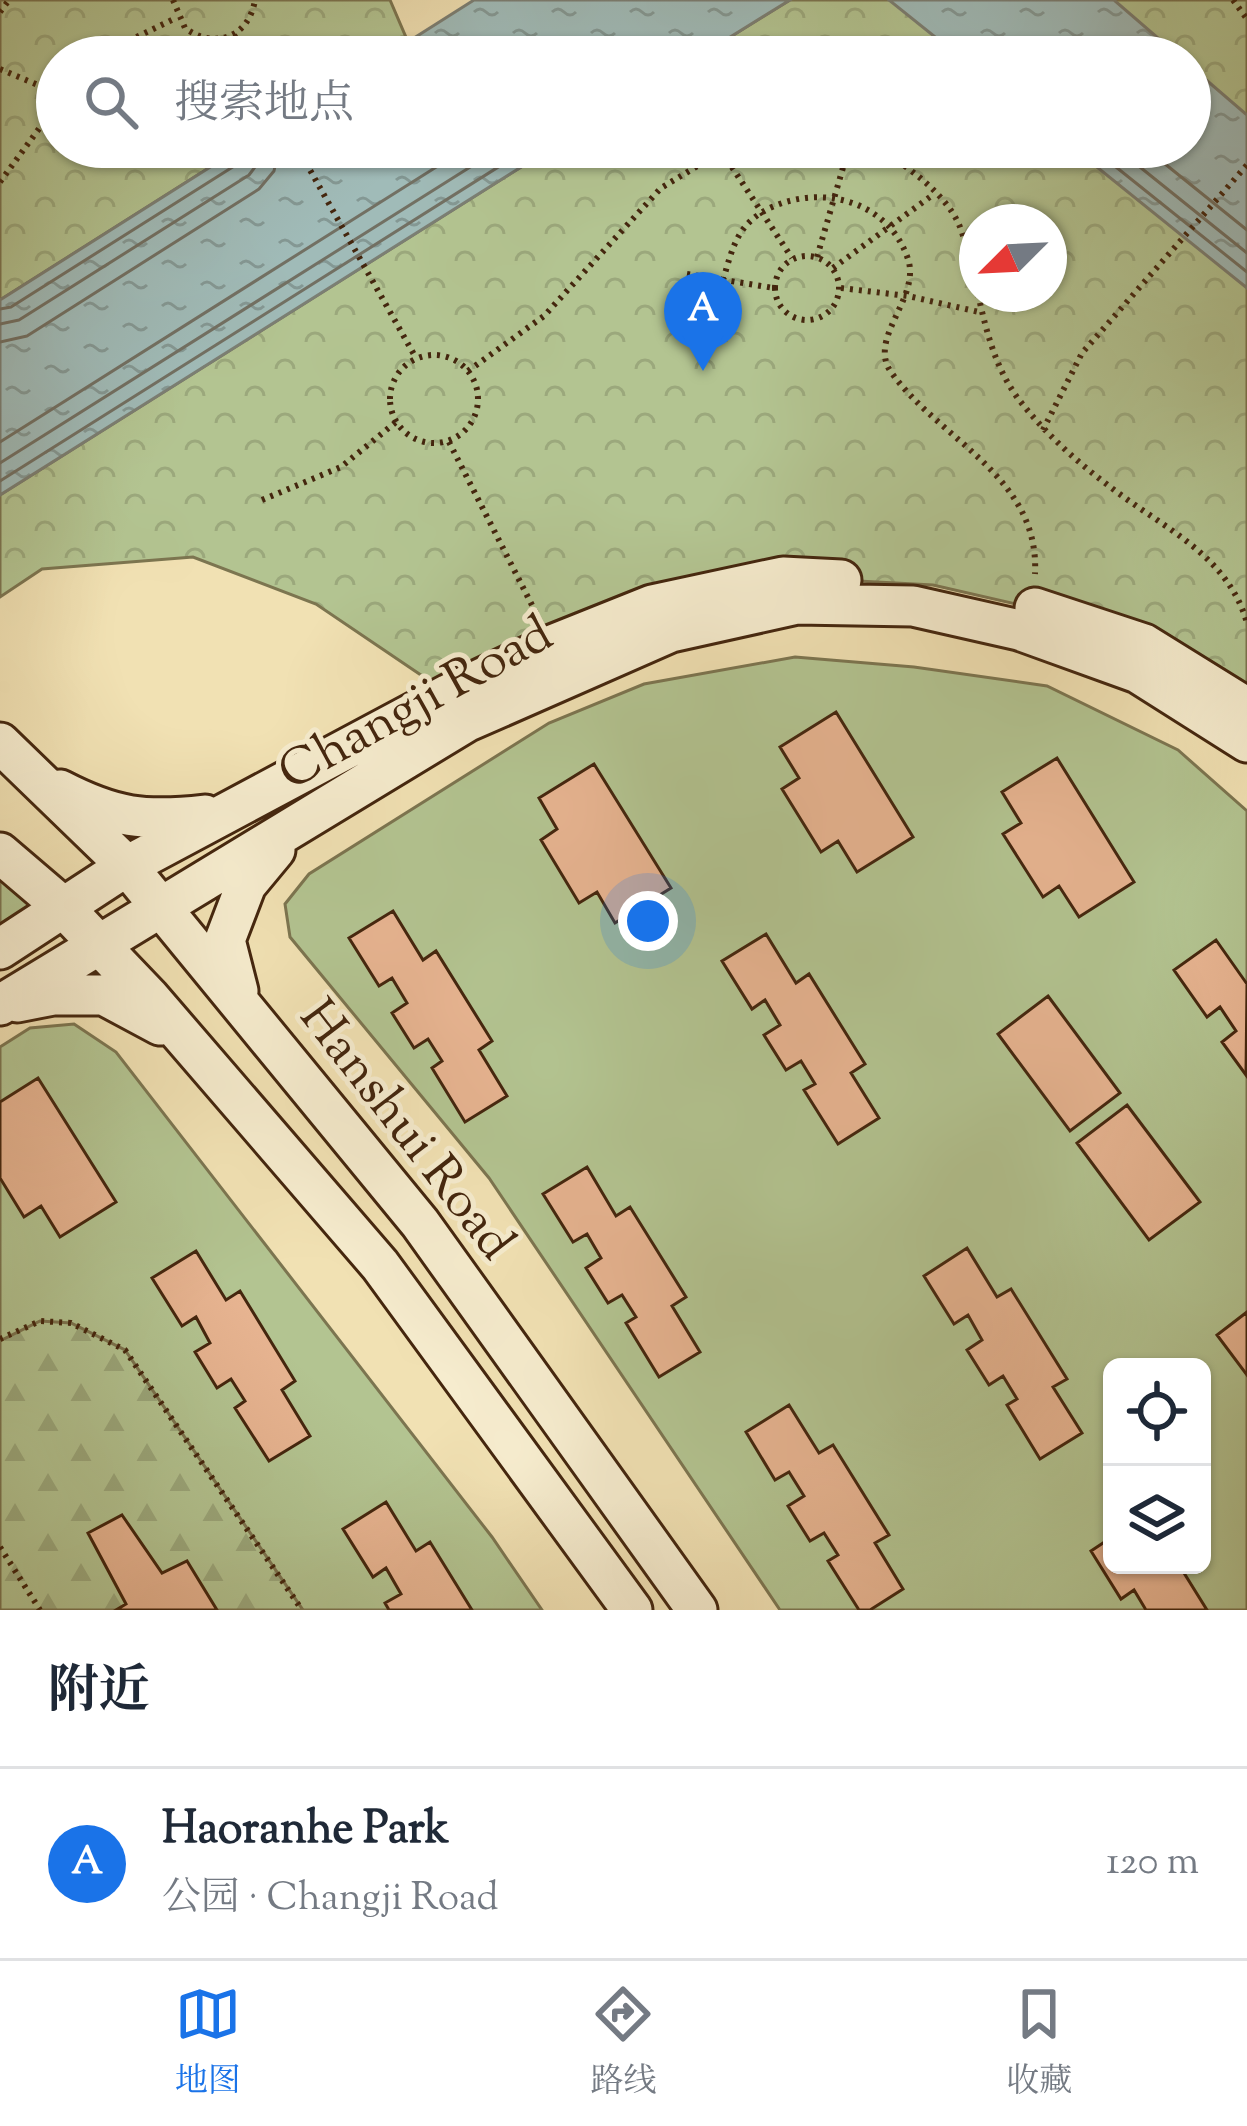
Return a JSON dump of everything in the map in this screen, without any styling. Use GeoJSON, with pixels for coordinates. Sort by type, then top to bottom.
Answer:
{"type":"FeatureCollection","features":[{"type":"Feature","properties":{"kind":"street","name":"Changji Road"},"geometry":{"type":"LineString","coordinates":[[0,949],[127,866],[449,694],[552,645],[652,605],[783,577],[933,585],[1033,608],[1144,644],[1247,708]]}},
{"type":"Feature","properties":{"kind":"street","name":"Changji Road"},"geometry":{"type":"LineString","coordinates":[[0,1005],[466,722],[671,632],[797,604],[913,606],[1019,630],[1138,673],[1247,742]]}},
{"type":"Feature","properties":{"kind":"street","name":"Hanshui Road"},"geometry":{"type":"LineString","coordinates":[[0,743],[127,866],[420,1223],[698,1610]]}},
{"type":"Feature","properties":{"kind":"street"},"geometry":{"type":"LineString","coordinates":[[36,778],[95,808],[155,821],[229,812]]}},
{"type":"Feature","properties":{"kind":"street"},"geometry":{"type":"LineString","coordinates":[[241,1002],[225,940],[246,885],[292,829]]}},
{"type":"Feature","properties":{"kind":"street"},"geometry":{"type":"LineString","coordinates":[[0,853],[98,944],[380,1265],[632,1610]]}},
{"type":"Feature","properties":{"kind":"street"},"geometry":{"type":"LineString","coordinates":[[0,1005],[52,995],[104,995],[185,1039]]}},
{"type":"Feature","properties":{"kind":"path"},"geometry":{"type":"LineString","coordinates":[[0,12],[9,0]]}},
{"type":"Feature","properties":{"kind":"path"},"geometry":{"type":"LineString","coordinates":[[173,0],[178,17],[196,36]]}},
{"type":"Feature","properties":{"kind":"path"},"geometry":{"type":"LineString","coordinates":[[231,36],[246,26],[255,0]]}},
{"type":"Feature","properties":{"kind":"path"},"geometry":{"type":"LineString","coordinates":[[1233,0],[1247,19]]}},
{"type":"Feature","properties":{"kind":"path"},"geometry":{"type":"LineString","coordinates":[[139,36],[178,17]]}},
{"type":"Feature","properties":{"kind":"path"},"geometry":{"type":"LineString","coordinates":[[0,69],[36,84]]}},
{"type":"Feature","properties":{"kind":"path"},"geometry":{"type":"LineString","coordinates":[[0,182],[36,133]]}},
{"type":"Feature","properties":{"kind":"path"},"geometry":{"type":"LineString","coordinates":[[1043,430],[1082,353],[1247,165]]}},
{"type":"Feature","properties":{"kind":"path"},"geometry":{"type":"LineString","coordinates":[[310,168],[416,358]]}},
{"type":"Feature","properties":{"kind":"path"},"geometry":{"type":"LineString","coordinates":[[468,371],[544,316],[661,188],[694,168]]}},
{"type":"Feature","properties":{"kind":"path"},"geometry":{"type":"LineString","coordinates":[[736,168],[792,258]]}},
{"type":"Feature","properties":{"kind":"path"},"geometry":{"type":"LineString","coordinates":[[817,256],[843,168]]}},
{"type":"Feature","properties":{"kind":"path"},"geometry":{"type":"LineString","coordinates":[[912,168],[959,224]]}},
{"type":"Feature","properties":{"kind":"path"},"geometry":{"type":"LineString","coordinates":[[833,268],[934,194]]}},
{"type":"Feature","properties":{"kind":"path"},"geometry":{"type":"LineString","coordinates":[[723,280],[736,234],[761,214],[801,197],[850,200],[890,228],[909,262],[908,296],[886,340],[886,366],[1011,491],[1036,546],[1033,608]]}},
{"type":"Feature","properties":{"kind":"path"},"geometry":{"type":"LineString","coordinates":[[817,256],[833,268],[839,287],[833,307],[817,319],[797,319],[781,307],[774,288],[779,271],[792,258],[817,256]]}},
{"type":"Feature","properties":{"kind":"path"},"geometry":{"type":"LineString","coordinates":[[687,274],[774,288]]}},
{"type":"Feature","properties":{"kind":"path"},"geometry":{"type":"LineString","coordinates":[[839,287],[959,307]]}},
{"type":"Feature","properties":{"kind":"path"},"geometry":{"type":"LineString","coordinates":[[979,312],[1012,390],[1043,430],[1119,494],[1200,548],[1242,604],[1247,622]]}},
{"type":"Feature","properties":{"kind":"path"},"geometry":{"type":"LineString","coordinates":[[444,356],[468,371],[476,384],[477,411],[461,435],[448,442],[419,442],[396,422],[390,408],[394,379],[416,358],[444,356]]}},
{"type":"Feature","properties":{"kind":"path"},"geometry":{"type":"LineString","coordinates":[[262,500],[341,467],[396,422]]}},
{"type":"Feature","properties":{"kind":"path"},"geometry":{"type":"LineString","coordinates":[[448,442],[552,645]]}},
{"type":"Feature","properties":{"kind":"path"},"geometry":{"type":"LineString","coordinates":[[0,1339],[40,1321],[71,1323],[125,1350],[302,1610]]}},
{"type":"Feature","properties":{"kind":"path"},"geometry":{"type":"LineString","coordinates":[[0,1546],[40,1610]]}},
{"type":"Feature","properties":{"kind":"green space"},"geometry":{"type":"Polygon","coordinates":[[[0,0],[390,0],[405,36],[36,36],[36,168],[209,168],[0,300],[0,0]]]}},
{"type":"Feature","properties":{"kind":"green space"},"geometry":{"type":"Polygon","coordinates":[[[790,0],[1247,0],[1247,708],[1033,608],[933,585],[783,577],[449,694],[316,604],[193,557],[42,569],[0,597],[0,495],[520,168],[1211,168],[1211,36],[732,36],[790,0]]]}},
{"type":"Feature","properties":{"kind":"green space"},"geometry":{"type":"Polygon","coordinates":[[[795,657],[914,667],[1047,686],[1178,750],[1247,811],[1247,1610],[780,1610],[489,1178],[290,937],[285,904],[309,874],[549,723],[644,684],[795,657]]]}},
{"type":"Feature","properties":{"kind":"green space"},"geometry":{"type":"Polygon","coordinates":[[[0,853],[62,906],[0,949],[0,853]]]}},
{"type":"Feature","properties":{"kind":"green space"},"geometry":{"type":"Polygon","coordinates":[[[74,1024],[116,1052],[492,1537],[542,1610],[0,1610],[0,1047],[30,1028],[74,1024]]]}},
{"type":"Feature","properties":{"kind":"green space"},"geometry":{"type":"Polygon","coordinates":[[[40,1321],[71,1323],[125,1350],[303,1610],[0,1610],[0,1341],[40,1321]]]}},
{"type":"Feature","properties":{"kind":"water"},"geometry":{"type":"Polygon","coordinates":[[[474,0],[790,0],[732,36],[417,36],[474,0]]]}},
{"type":"Feature","properties":{"kind":"water"},"geometry":{"type":"Polygon","coordinates":[[[889,0],[1114,0],[1156,36],[934,36],[889,0]]]}},
{"type":"Feature","properties":{"kind":"water"},"geometry":{"type":"Polygon","coordinates":[[[1211,84],[1247,115],[1247,288],[1098,168],[1211,168],[1211,84]]]}},
{"type":"Feature","properties":{"kind":"water"},"geometry":{"type":"Polygon","coordinates":[[[209,168],[520,168],[0,495],[0,300],[209,168]]]}},
{"type":"Feature","properties":{"kind":"building"},"geometry":{"type":"Polygon","coordinates":[[[836,712],[913,837],[857,872],[838,841],[821,852],[782,789],[799,778],[780,747],[836,712]]]}},
{"type":"Feature","properties":{"kind":"building"},"geometry":{"type":"Polygon","coordinates":[[[1057,758],[1134,882],[1079,917],[1059,886],[1043,897],[1003,834],[1021,823],[1002,792],[1057,758]]]}},
{"type":"Feature","properties":{"kind":"building"},"geometry":{"type":"Polygon","coordinates":[[[594,764],[671,888],[615,923],[597,892],[579,903],[541,840],[557,829],[539,798],[594,764]]]}},
{"type":"Feature","properties":{"kind":"building"},"geometry":{"type":"Polygon","coordinates":[[[393,911],[423,960],[436,951],[492,1041],[479,1050],[507,1096],[465,1122],[432,1068],[442,1061],[428,1039],[414,1048],[392,1013],[407,1003],[392,978],[379,986],[349,938],[393,911]]]}},
{"type":"Feature","properties":{"kind":"building"},"geometry":{"type":"Polygon","coordinates":[[[766,934],[796,983],[809,974],[865,1064],[851,1073],[879,1118],[838,1144],[804,1090],[815,1084],[801,1061],[786,1070],[764,1035],[780,1025],[765,1000],[752,1009],[722,961],[766,934]]]}},
{"type":"Feature","properties":{"kind":"building"},"geometry":{"type":"Polygon","coordinates":[[[1216,940],[1247,984],[1246,1075],[1222,1042],[1236,1031],[1220,1007],[1207,1017],[1174,970],[1216,940]]]}},
{"type":"Feature","properties":{"kind":"building"},"geometry":{"type":"Polygon","coordinates":[[[1048,996],[1120,1093],[1070,1131],[998,1034],[1048,996]]]}},
{"type":"Feature","properties":{"kind":"building"},"geometry":{"type":"Polygon","coordinates":[[[38,1078],[116,1202],[60,1237],[41,1206],[24,1217],[0,1178],[0,1102],[38,1078]]]}},
{"type":"Feature","properties":{"kind":"building"},"geometry":{"type":"Polygon","coordinates":[[[1127,1105],[1200,1202],[1149,1240],[1077,1143],[1127,1105]]]}},
{"type":"Feature","properties":{"kind":"building"},"geometry":{"type":"Polygon","coordinates":[[[587,1167],[616,1216],[630,1207],[686,1297],[672,1306],[700,1352],[659,1377],[626,1323],[636,1317],[622,1295],[608,1303],[586,1268],[601,1258],[587,1234],[573,1242],[543,1194],[587,1167]]]}},
{"type":"Feature","properties":{"kind":"building"},"geometry":{"type":"Polygon","coordinates":[[[967,1248],[997,1297],[1011,1289],[1067,1379],[1053,1387],[1082,1433],[1040,1459],[1007,1405],[1017,1399],[1003,1376],[989,1385],[967,1350],[982,1340],[968,1315],[954,1324],[924,1276],[967,1248]]]}},
{"type":"Feature","properties":{"kind":"building"},"geometry":{"type":"Polygon","coordinates":[[[196,1251],[226,1300],[240,1291],[295,1381],[282,1390],[310,1436],[269,1461],[235,1408],[245,1401],[231,1379],[217,1388],[195,1352],[210,1343],[196,1317],[182,1326],[152,1278],[196,1251]]]}},
{"type":"Feature","properties":{"kind":"building"},"geometry":{"type":"Polygon","coordinates":[[[1247,1312],[1247,1375],[1217,1335],[1247,1312]]]}},
{"type":"Feature","properties":{"kind":"building"},"geometry":{"type":"Polygon","coordinates":[[[789,1405],[819,1453],[833,1445],[889,1535],[875,1543],[903,1589],[870,1610],[859,1610],[828,1561],[838,1555],[824,1533],[810,1541],[788,1506],[804,1496],[789,1472],[775,1480],[746,1432],[789,1405]]]}},
{"type":"Feature","properties":{"kind":"building"},"geometry":{"type":"Polygon","coordinates":[[[386,1502],[416,1551],[430,1542],[472,1610],[389,1610],[385,1603],[401,1594],[386,1568],[373,1577],[343,1529],[386,1502]]]}},
{"type":"Feature","properties":{"kind":"building"},"geometry":{"type":"Polygon","coordinates":[[[122,1515],[162,1573],[187,1561],[217,1610],[116,1610],[126,1604],[88,1533],[122,1515]]]}},
{"type":"Feature","properties":{"kind":"building"},"geometry":{"type":"Polygon","coordinates":[[[1103,1543],[1103,1570],[1091,1551],[1103,1543]]]}},
{"type":"Feature","properties":{"kind":"building"},"geometry":{"type":"Polygon","coordinates":[[[1105,1574],[1185,1574],[1207,1610],[1146,1610],[1134,1590],[1121,1599],[1105,1574]]]}},
{"type":"Feature","properties":{"kind":"place","name":"Haoranhe Park"},"geometry":{"type":"Point","coordinates":[703,371]}}]}
